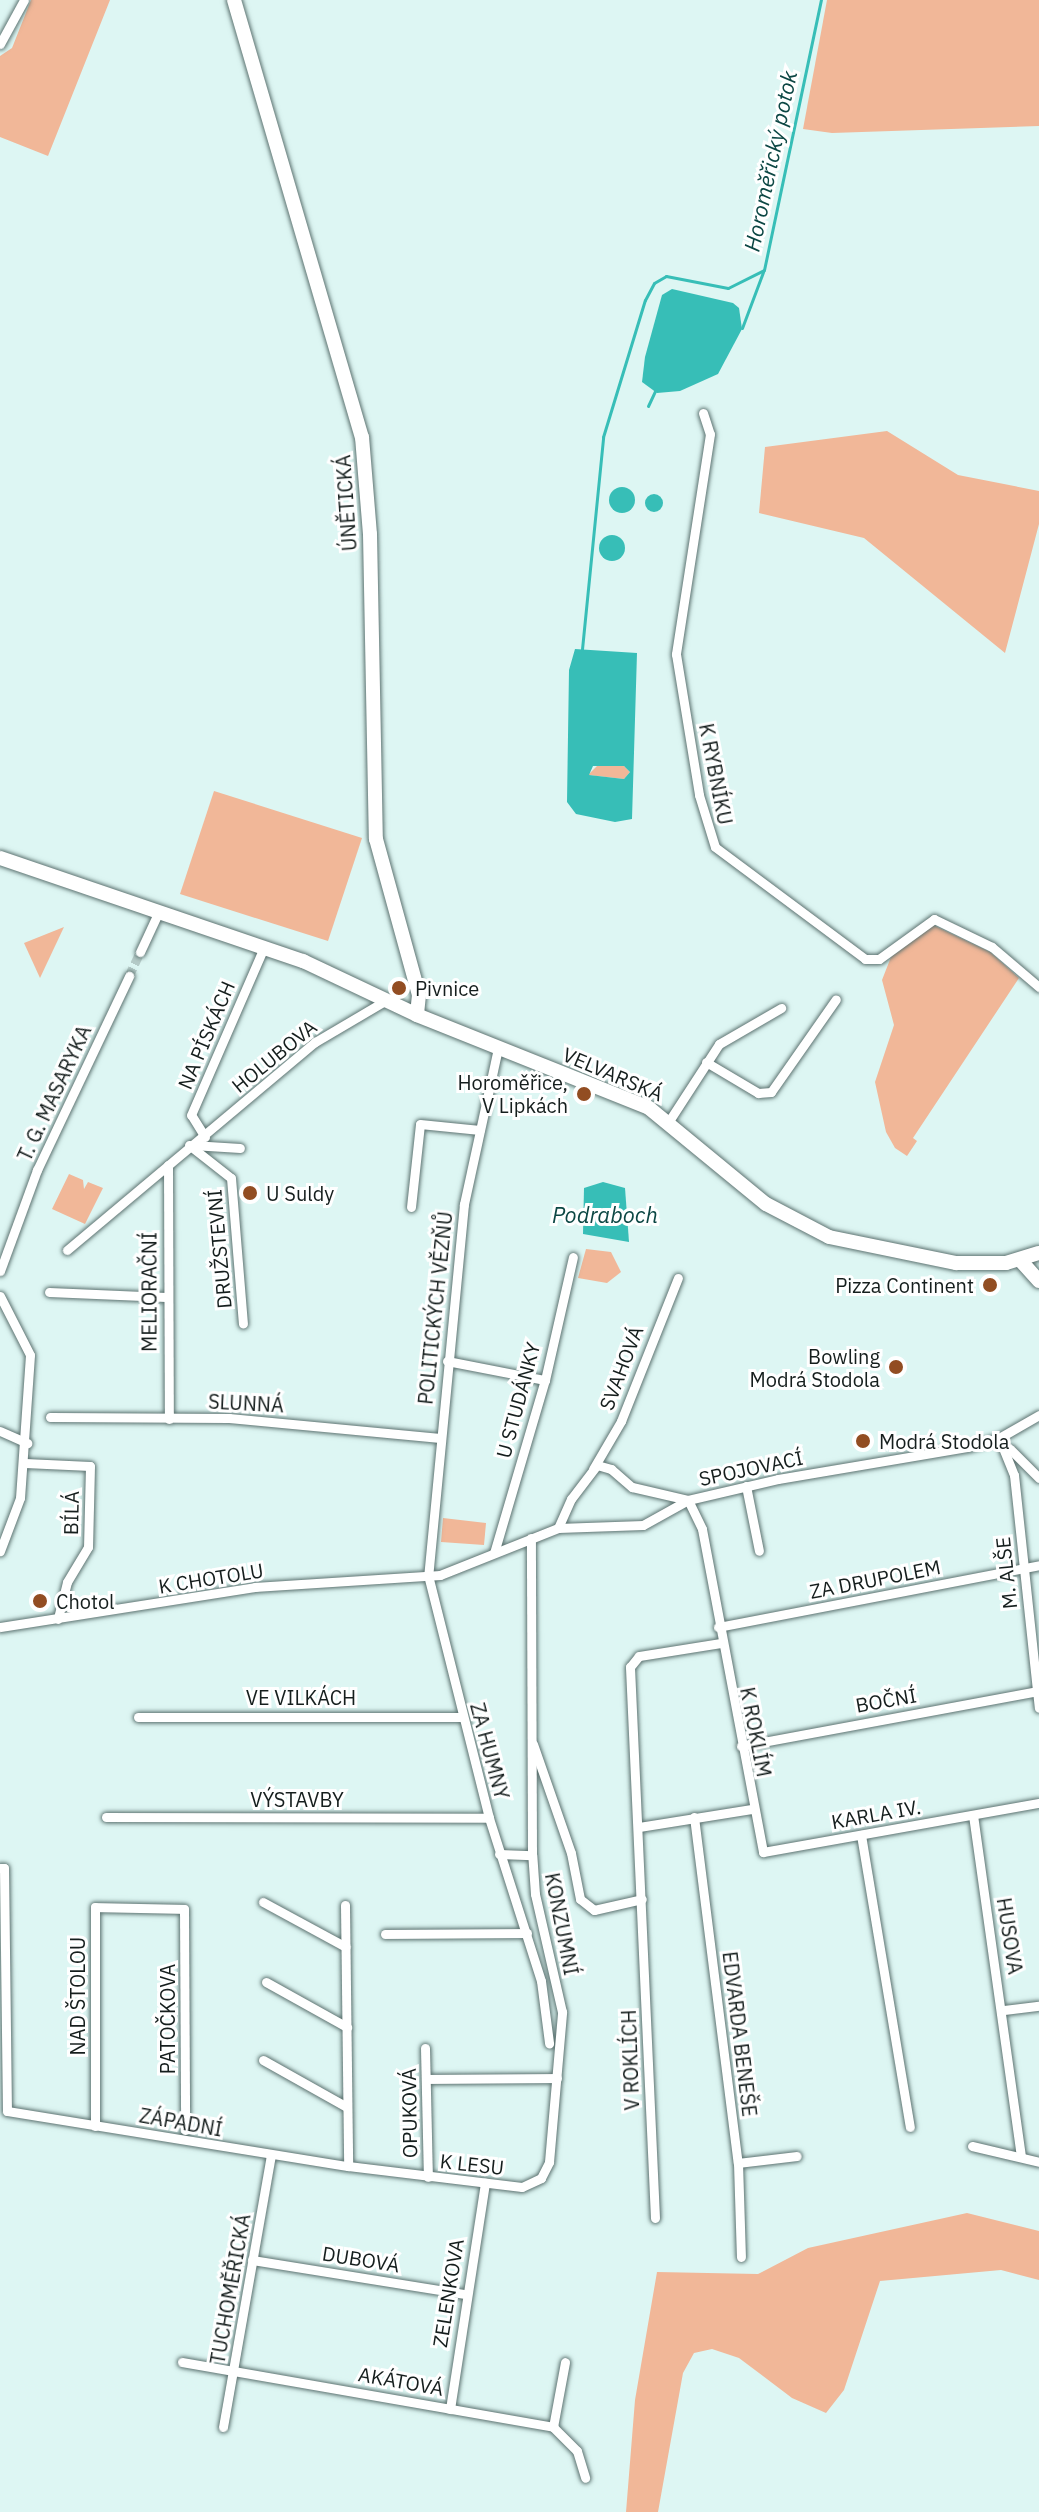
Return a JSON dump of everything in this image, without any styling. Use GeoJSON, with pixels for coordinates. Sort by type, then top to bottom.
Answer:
{"type":"FeatureCollection","features":[{"type":"Feature","properties":{"kind":"main road","name":"ÚNĚTICKÁ"},"geometry":{"type":"LineString","coordinates":[[234,0],[362,437],[370,534],[376,839],[419,995],[417,1015]]}},
{"type":"Feature","properties":{"kind":"main road","name":"VELVARSKÁ"},"geometry":{"type":"LineString","coordinates":[[0,858],[264,947],[669,1121],[766,1204],[829,1237],[956,1263],[1021,1261],[1039,1253]]}},
{"type":"Feature","properties":{"kind":"main road"},"geometry":{"type":"LineString","coordinates":[[1021,1261],[1039,1281]]}},
{"type":"Feature","properties":{"kind":"street"},"geometry":{"type":"LineString","coordinates":[[0,44],[24,0]]}},
{"type":"Feature","properties":{"kind":"street","name":"K RYBNÍKU"},"geometry":{"type":"LineString","coordinates":[[703,413],[710,422],[710,434],[676,654],[699,795],[715,847],[865,959],[879,959],[934,919],[992,947],[1039,987]]}},
{"type":"Feature","properties":{"kind":"street"},"geometry":{"type":"LineString","coordinates":[[140,952],[159,911]]}},
{"type":"Feature","properties":{"kind":"street","name":"NA PÍSKÁCH"},"geometry":{"type":"LineString","coordinates":[[205,1137],[191,1115],[264,947]]}},
{"type":"Feature","properties":{"kind":"street","name":"T. G. MASARYKA"},"geometry":{"type":"LineString","coordinates":[[0,1271],[37,1170],[129,976]]}},
{"type":"Feature","properties":{"kind":"street"},"geometry":{"type":"LineString","coordinates":[[706,1062],[758,1093],[771,1092],[836,999]]}},
{"type":"Feature","properties":{"kind":"street","name":"HOLUBOVA"},"geometry":{"type":"LineString","coordinates":[[67,1250],[315,1042],[385,1001]]}},
{"type":"Feature","properties":{"kind":"street"},"geometry":{"type":"LineString","coordinates":[[669,1121],[719,1044],[781,1008]]}},
{"type":"Feature","properties":{"kind":"street","name":"POLITICKÝCH VĚZŇŮ"},"geometry":{"type":"LineString","coordinates":[[428,1575],[464,1204],[498,1048]]}},
{"type":"Feature","properties":{"kind":"street"},"geometry":{"type":"LineString","coordinates":[[411,1207],[420,1124],[480,1130]]}},
{"type":"Feature","properties":{"kind":"street"},"geometry":{"type":"LineString","coordinates":[[189,1145],[240,1148]]}},
{"type":"Feature","properties":{"kind":"street","name":"DRUŽSTEVNÍ"},"geometry":{"type":"LineString","coordinates":[[189,1145],[231,1178],[243,1324]]}},
{"type":"Feature","properties":{"kind":"street","name":"MELIORAČNÍ"},"geometry":{"type":"LineString","coordinates":[[168,1165],[166,1297],[169,1419]]}},
{"type":"Feature","properties":{"kind":"street","name":"U STUDÁNKY"},"geometry":{"type":"LineString","coordinates":[[494,1553],[545,1380],[573,1257]]}},
{"type":"Feature","properties":{"kind":"street","name":"SVAHOVÁ"},"geometry":{"type":"LineString","coordinates":[[558,1528],[621,1421],[678,1278]]}},
{"type":"Feature","properties":{"kind":"street"},"geometry":{"type":"LineString","coordinates":[[49,1292],[166,1297]]}},
{"type":"Feature","properties":{"kind":"street"},"geometry":{"type":"LineString","coordinates":[[0,1296],[30,1355],[27,1443],[20,1498],[3,1533],[0,1551]]}},
{"type":"Feature","properties":{"kind":"street"},"geometry":{"type":"LineString","coordinates":[[447,1361],[545,1380]]}},
{"type":"Feature","properties":{"kind":"street","name":"SPOJOVACÍ"},"geometry":{"type":"LineString","coordinates":[[428,1575],[452,1572],[558,1528],[643,1525],[688,1500],[999,1438],[1039,1415]]}},
{"type":"Feature","properties":{"kind":"street","name":"SLUNNÁ"},"geometry":{"type":"LineString","coordinates":[[50,1417],[229,1418],[440,1438]]}},
{"type":"Feature","properties":{"kind":"street"},"geometry":{"type":"LineString","coordinates":[[0,1431],[27,1443]]}},
{"type":"Feature","properties":{"kind":"street"},"geometry":{"type":"LineString","coordinates":[[999,1438],[1039,1478]]}},
{"type":"Feature","properties":{"kind":"street","name":"M. ALŠE"},"geometry":{"type":"LineString","coordinates":[[999,1438],[1013,1467],[1039,1708]]}},
{"type":"Feature","properties":{"kind":"street","name":"BÍLÁ"},"geometry":{"type":"LineString","coordinates":[[25,1463],[90,1466],[88,1547],[67,1582],[58,1619]]}},
{"type":"Feature","properties":{"kind":"street"},"geometry":{"type":"LineString","coordinates":[[593,1469],[603,1465],[632,1487],[688,1500]]}},
{"type":"Feature","properties":{"kind":"street"},"geometry":{"type":"LineString","coordinates":[[746,1486],[759,1551]]}},
{"type":"Feature","properties":{"kind":"street","name":"K ROKLÍM"},"geometry":{"type":"LineString","coordinates":[[688,1500],[702,1529],[752,1809]]}},
{"type":"Feature","properties":{"kind":"street","name":"KONZUMNÍ"},"geometry":{"type":"LineString","coordinates":[[531,1538],[529,1735],[532,1855],[561,2024]]}},
{"type":"Feature","properties":{"kind":"street","name":"ZA DRUPOLEM"},"geometry":{"type":"LineString","coordinates":[[718,1627],[1039,1565]]}},
{"type":"Feature","properties":{"kind":"street","name":"K CHOTOLU"},"geometry":{"type":"LineString","coordinates":[[0,1627],[255,1587],[428,1575]]}},
{"type":"Feature","properties":{"kind":"street","name":"ZA HUMNY"},"geometry":{"type":"LineString","coordinates":[[428,1575],[499,1854],[536,1961],[549,2043]]}},
{"type":"Feature","properties":{"kind":"street"},"geometry":{"type":"LineString","coordinates":[[642,1899],[632,1662],[639,1656],[721,1643]]}},
{"type":"Feature","properties":{"kind":"street","name":"BOČNÍ"},"geometry":{"type":"LineString","coordinates":[[741,1746],[1038,1691]]}},
{"type":"Feature","properties":{"kind":"street","name":"VE VILKÁCH"},"geometry":{"type":"LineString","coordinates":[[138,1717],[463,1717]]}},
{"type":"Feature","properties":{"kind":"street","name":"KONZUMNÍ"},"geometry":{"type":"LineString","coordinates":[[529,1735],[571,1853],[580,1899],[594,1910],[642,1899]]}},
{"type":"Feature","properties":{"kind":"street","name":"KARLA IV."},"geometry":{"type":"LineString","coordinates":[[752,1809],[763,1852],[1039,1803]]}},
{"type":"Feature","properties":{"kind":"street"},"geometry":{"type":"LineString","coordinates":[[639,1827],[752,1809]]}},
{"type":"Feature","properties":{"kind":"street","name":"HUSOVA"},"geometry":{"type":"LineString","coordinates":[[973,1815],[1004,2010],[1021,2157]]}},
{"type":"Feature","properties":{"kind":"street","name":"VÝSTAVBY"},"geometry":{"type":"LineString","coordinates":[[106,1817],[489,1818]]}},
{"type":"Feature","properties":{"kind":"street","name":"EDVARDA BENEŠE"},"geometry":{"type":"LineString","coordinates":[[694,1817],[738,2163],[741,2257]]}},
{"type":"Feature","properties":{"kind":"street"},"geometry":{"type":"LineString","coordinates":[[861,1835],[910,2127]]}},
{"type":"Feature","properties":{"kind":"street"},"geometry":{"type":"LineString","coordinates":[[499,1854],[532,1855]]}},
{"type":"Feature","properties":{"kind":"street","name":"ZÁPADNÍ"},"geometry":{"type":"LineString","coordinates":[[0,1868],[7,2111],[348,2166]]}},
{"type":"Feature","properties":{"kind":"street","name":"V ROKLÍCH"},"geometry":{"type":"LineString","coordinates":[[642,1899],[655,2218]]}},
{"type":"Feature","properties":{"kind":"street"},"geometry":{"type":"LineString","coordinates":[[263,1902],[346,1947]]}},
{"type":"Feature","properties":{"kind":"street"},"geometry":{"type":"LineString","coordinates":[[345,1905],[348,2166]]}},
{"type":"Feature","properties":{"kind":"street","name":"NAD ŠTOLOU"},"geometry":{"type":"LineString","coordinates":[[95,2126],[95,1907],[184,1909]]}},
{"type":"Feature","properties":{"kind":"street","name":"PATOČKOVA"},"geometry":{"type":"LineString","coordinates":[[184,1909],[185,2130]]}},
{"type":"Feature","properties":{"kind":"street"},"geometry":{"type":"LineString","coordinates":[[385,1934],[527,1933]]}},
{"type":"Feature","properties":{"kind":"street"},"geometry":{"type":"LineString","coordinates":[[536,1961],[550,1961]]}},
{"type":"Feature","properties":{"kind":"street"},"geometry":{"type":"LineString","coordinates":[[266,1982],[347,2027]]}},
{"type":"Feature","properties":{"kind":"street"},"geometry":{"type":"LineString","coordinates":[[1004,2010],[1039,2006]]}},
{"type":"Feature","properties":{"kind":"street","name":"K LESU"},"geometry":{"type":"LineString","coordinates":[[348,2166],[522,2187],[545,2173],[561,2024]]}},
{"type":"Feature","properties":{"kind":"street","name":"OPUKOVÁ"},"geometry":{"type":"LineString","coordinates":[[425,2048],[428,2177]]}},
{"type":"Feature","properties":{"kind":"street"},"geometry":{"type":"LineString","coordinates":[[263,2060],[345,2106]]}},
{"type":"Feature","properties":{"kind":"street"},"geometry":{"type":"LineString","coordinates":[[426,2079],[557,2078]]}},
{"type":"Feature","properties":{"kind":"street"},"geometry":{"type":"LineString","coordinates":[[972,2146],[1039,2162]]}},
{"type":"Feature","properties":{"kind":"street","name":"TUCHOMĚŘICKÁ"},"geometry":{"type":"LineString","coordinates":[[223,2427],[271,2156]]}},
{"type":"Feature","properties":{"kind":"street"},"geometry":{"type":"LineString","coordinates":[[738,2163],[797,2156]]}},
{"type":"Feature","properties":{"kind":"street","name":"ZELENKOVA"},"geometry":{"type":"LineString","coordinates":[[450,2409],[465,2294],[485,2183]]}},
{"type":"Feature","properties":{"kind":"street","name":"DUBOVÁ"},"geometry":{"type":"LineString","coordinates":[[252,2260],[465,2294]]}},
{"type":"Feature","properties":{"kind":"street","name":"AKÁTOVÁ"},"geometry":{"type":"LineString","coordinates":[[182,2362],[553,2427]]}},
{"type":"Feature","properties":{"kind":"street"},"geometry":{"type":"LineString","coordinates":[[565,2362],[553,2427],[577,2451],[585,2478]]}},
{"type":"Feature","properties":{"kind":"shaded area"},"geometry":{"type":"Polygon","coordinates":[[[31,0],[110,0],[48,156],[0,137],[0,56],[12,48],[31,0]]]}},
{"type":"Feature","properties":{"kind":"shaded area"},"geometry":{"type":"Polygon","coordinates":[[[827,0],[1039,0],[1039,126],[832,133],[803,129],[827,0]]]}},
{"type":"Feature","properties":{"kind":"shaded area"},"geometry":{"type":"Polygon","coordinates":[[[887,431],[958,475],[1039,491],[1039,524],[1005,653],[864,538],[759,513],[765,447],[887,431]]]}},
{"type":"Feature","properties":{"kind":"shaded area"},"geometry":{"type":"Polygon","coordinates":[[[599,764],[624,766],[630,772],[624,779],[588,775],[599,764]]]}},
{"type":"Feature","properties":{"kind":"shaded area"},"geometry":{"type":"Polygon","coordinates":[[[214,791],[362,838],[328,941],[180,894],[214,791]]]}},
{"type":"Feature","properties":{"kind":"shaded area"},"geometry":{"type":"Polygon","coordinates":[[[933,925],[990,952],[1019,978],[913,1138],[917,1141],[907,1156],[895,1148],[886,1132],[875,1082],[894,1025],[882,980],[891,957],[933,925]]]}},
{"type":"Feature","properties":{"kind":"shaded area"},"geometry":{"type":"Polygon","coordinates":[[[64,927],[40,978],[24,943],[64,927]]]}},
{"type":"Feature","properties":{"kind":"shaded area"},"geometry":{"type":"Polygon","coordinates":[[[69,1174],[83,1180],[84,1189],[88,1182],[103,1188],[85,1224],[52,1209],[69,1174]]]}},
{"type":"Feature","properties":{"kind":"shaded area"},"geometry":{"type":"Polygon","coordinates":[[[586,1249],[611,1252],[621,1272],[607,1283],[578,1278],[586,1249]]]}},
{"type":"Feature","properties":{"kind":"shaded area"},"geometry":{"type":"Polygon","coordinates":[[[443,1518],[486,1523],[484,1545],[441,1542],[443,1518]]]}},
{"type":"Feature","properties":{"kind":"shaded area"},"geometry":{"type":"Polygon","coordinates":[[[967,2213],[1039,2231],[1039,2280],[1001,2270],[880,2281],[844,2390],[826,2413],[792,2398],[739,2358],[712,2349],[694,2353],[683,2373],[658,2512],[626,2512],[635,2400],[657,2272],[758,2274],[808,2248],[967,2213]]]}},
{"type":"Feature","properties":{"kind":"water"},"geometry":{"type":"Polygon","coordinates":[[[672,289],[733,303],[739,308],[742,329],[718,374],[680,391],[657,393],[642,382],[645,357],[662,295],[672,289]]]}},
{"type":"Feature","properties":{"kind":"water"},"geometry":{"type":"Polygon","coordinates":[[[622,487],[631,491],[635,500],[631,509],[622,513],[613,509],[609,500],[613,491],[622,487]]]}},
{"type":"Feature","properties":{"kind":"water"},"geometry":{"type":"Polygon","coordinates":[[[650,494],[658,494],[663,503],[661,510],[650,512],[645,507],[645,499],[650,494]]]}},
{"type":"Feature","properties":{"kind":"water"},"geometry":{"type":"Polygon","coordinates":[[[612,535],[621,539],[625,548],[621,557],[612,561],[603,557],[599,548],[603,539],[612,535]]]}},
{"type":"Feature","properties":{"kind":"water"},"geometry":{"type":"Polygon","coordinates":[[[575,649],[637,653],[632,819],[615,822],[576,814],[567,802],[569,670],[575,649]],[[593,766],[589,775],[624,779],[630,772],[624,766],[593,766]]]}},
{"type":"Feature","properties":{"kind":"water","name":"Podraboch"},"geometry":{"type":"Polygon","coordinates":[[[603,1182],[625,1188],[629,1242],[583,1234],[584,1188],[603,1182]]]}},
{"type":"Feature","properties":{"kind":"waterway","name":"Horoměřický potok"},"geometry":{"type":"LineString","coordinates":[[582,649],[603,437],[645,300],[654,283],[666,276],[728,288],[764,270],[821,0]]}},
{"type":"Feature","properties":{"kind":"waterway"},"geometry":{"type":"LineString","coordinates":[[742,328],[763,272]]}},
{"type":"Feature","properties":{"kind":"waterway"},"geometry":{"type":"LineString","coordinates":[[648,406],[655,391]]}},
{"type":"Feature","properties":{"kind":"tunnel"},"geometry":{"type":"LineString","coordinates":[[129,976],[140,952]]}},
{"type":"Feature","properties":{"kind":"place","name":"Pivnice"},"geometry":{"type":"Point","coordinates":[399,988]}},
{"type":"Feature","properties":{"kind":"place","name":"Horoměřice, V Lipkách"},"geometry":{"type":"Point","coordinates":[584,1094]}},
{"type":"Feature","properties":{"kind":"place","name":"U Suldy"},"geometry":{"type":"Point","coordinates":[250,1193]}},
{"type":"Feature","properties":{"kind":"place","name":"Pizza Continent"},"geometry":{"type":"Point","coordinates":[990,1285]}},
{"type":"Feature","properties":{"kind":"place","name":"Bowling Modrá Stodola"},"geometry":{"type":"Point","coordinates":[896,1367]}},
{"type":"Feature","properties":{"kind":"place","name":"Modrá Stodola"},"geometry":{"type":"Point","coordinates":[863,1441]}},
{"type":"Feature","properties":{"kind":"place","name":"Chotol"},"geometry":{"type":"Point","coordinates":[40,1601]}}]}
